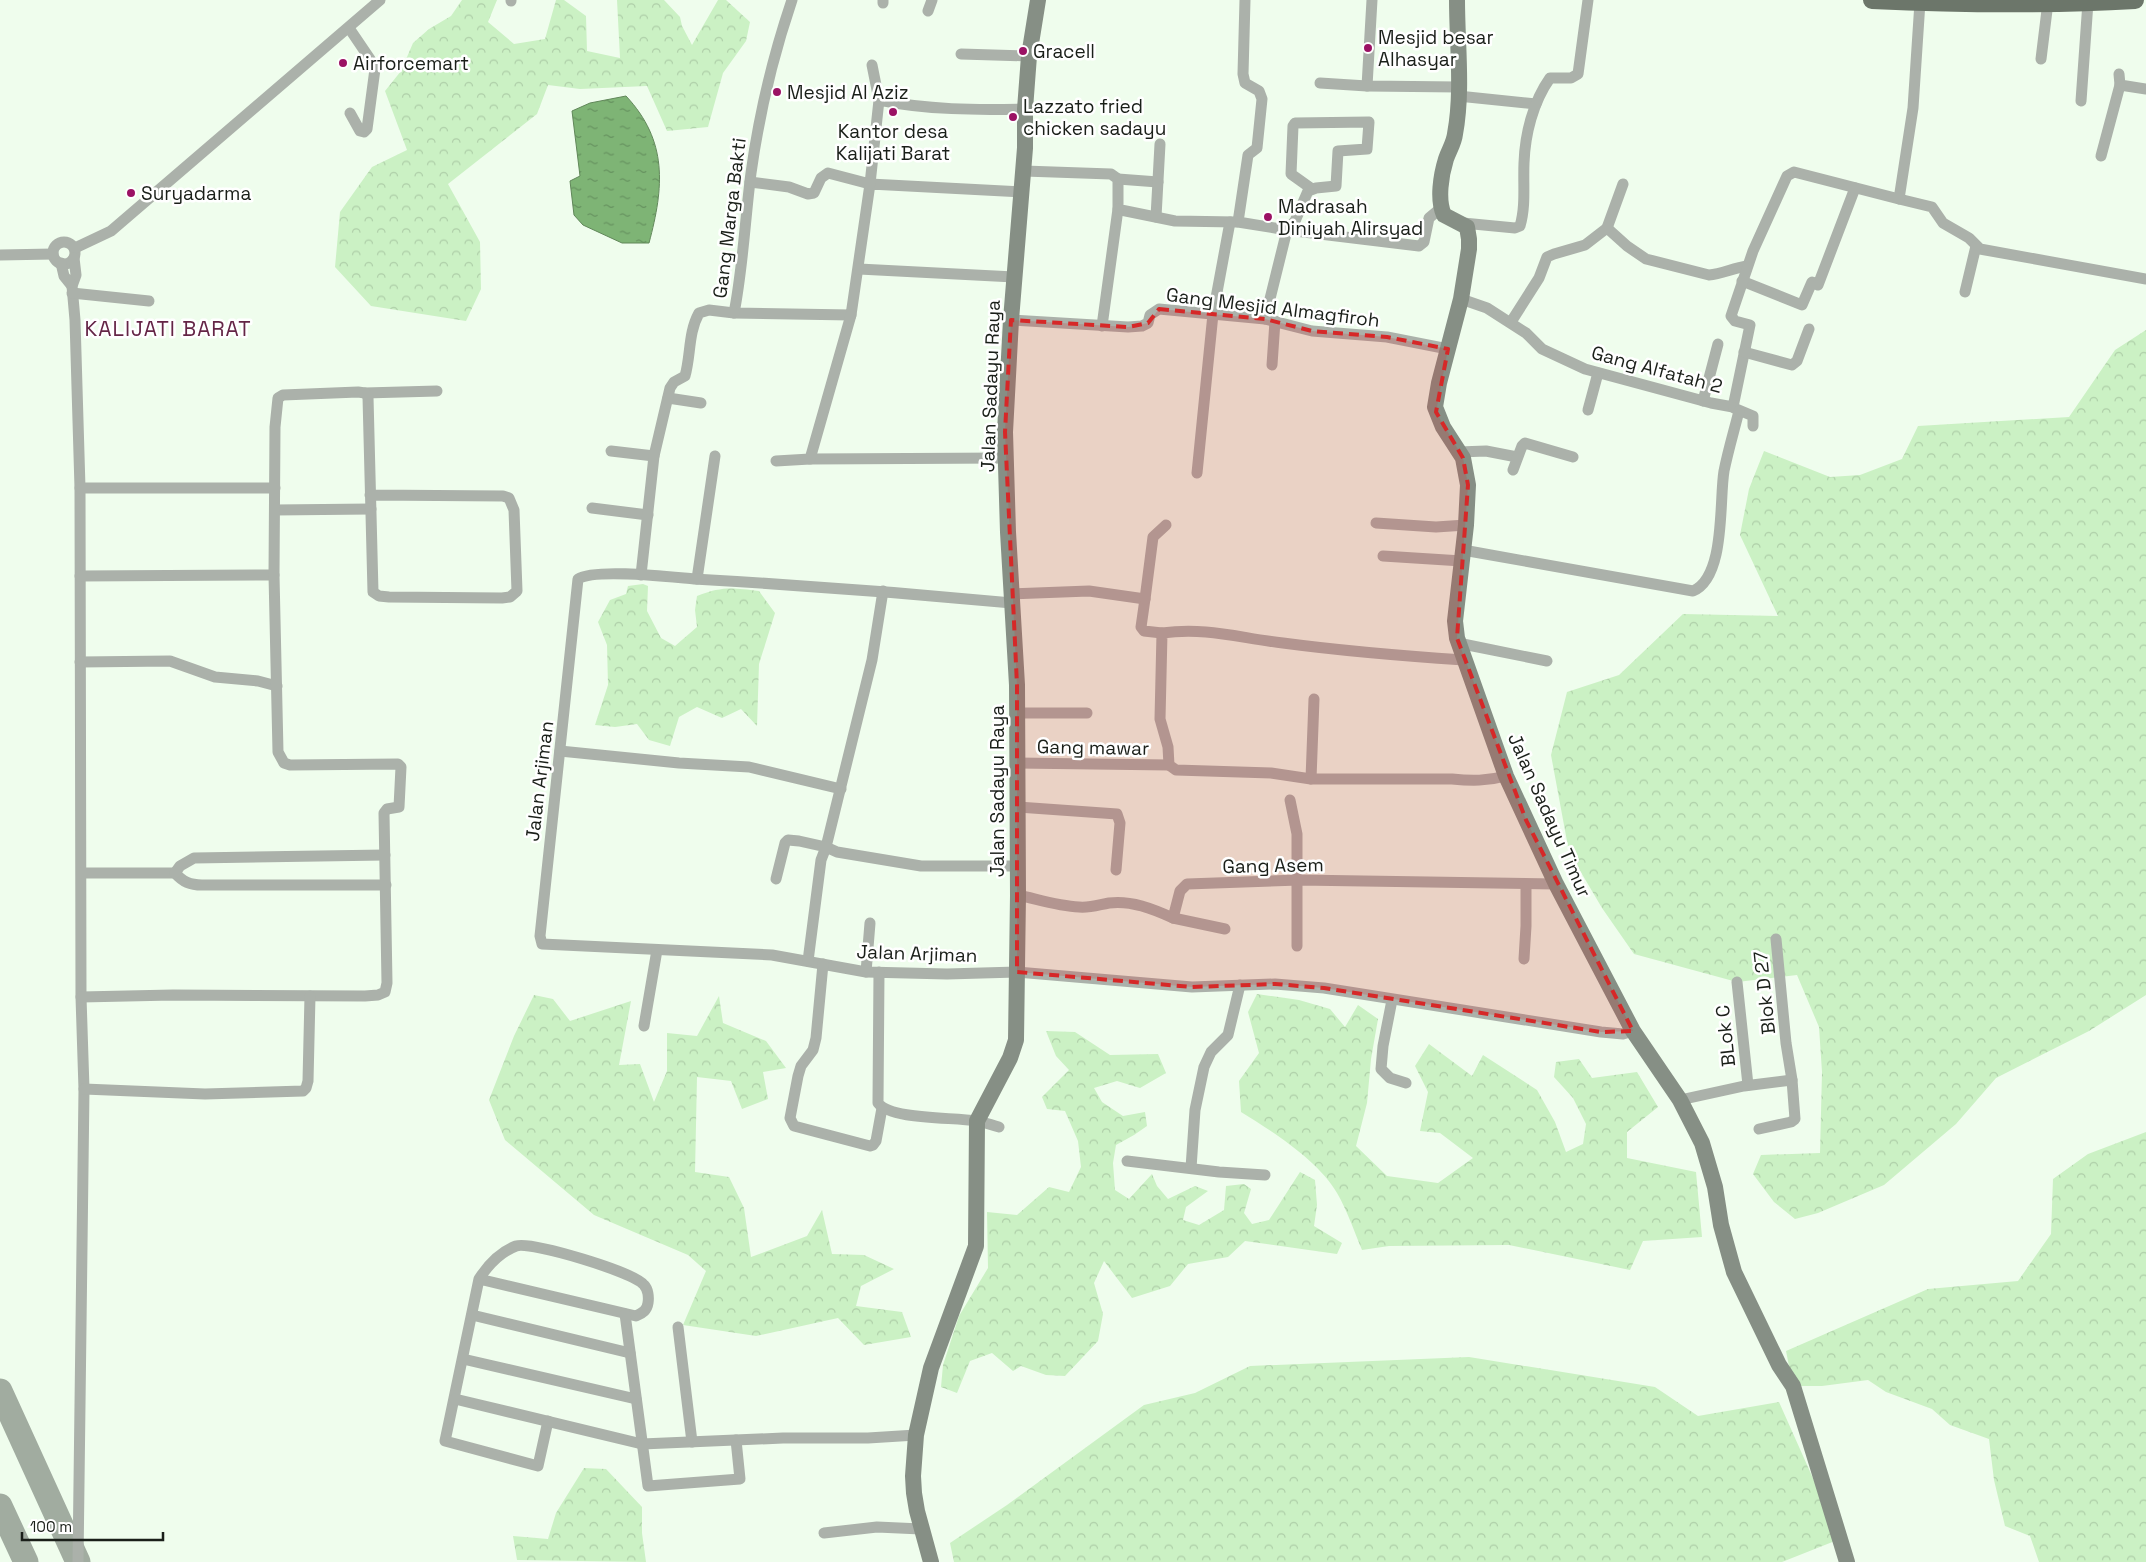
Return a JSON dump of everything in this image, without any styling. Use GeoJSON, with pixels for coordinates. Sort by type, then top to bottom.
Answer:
{"type":"FeatureCollection","features":[{"type":"Feature","properties":{"kind":"main road"},"geometry":{"type":"LineString","coordinates":[[1872,0],[1920,2],[2135,0]]}},
{"type":"Feature","properties":{"kind":"street","name":"Gang Marga Bakti"},"geometry":{"type":"LineString","coordinates":[[792,0],[771,68],[750,182],[734,313],[851,314]]}},
{"type":"Feature","properties":{"kind":"street","name":"Jalan Sadayu Raya"},"geometry":{"type":"LineString","coordinates":[[931,1562],[917,1511],[913,1476],[916,1435],[931,1368],[976,1246],[976,1121],[1014,1048],[1018,894],[1017,684],[1011,598],[1006,458],[1011,320],[1024,172],[1025,109],[1029,56],[1038,0]]}},
{"type":"Feature","properties":{"kind":"street"},"geometry":{"type":"LineString","coordinates":[[1197,473],[1213,314],[1248,156],[1257,148],[1262,99],[1259,91],[1245,83],[1243,74],[1245,0]]}},
{"type":"Feature","properties":{"kind":"street"},"geometry":{"type":"LineString","coordinates":[[1367,86],[1372,0]]}},
{"type":"Feature","properties":{"kind":"street"},"geometry":{"type":"LineString","coordinates":[[1457,0],[1458,92],[1455,134],[1444,168],[1441,208],[1444,215],[1463,224],[1515,228],[1520,226],[1524,202],[1524,161],[1528,133],[1536,104],[1540,92],[1550,78],[1574,77],[1578,74],[1588,0]]}},
{"type":"Feature","properties":{"kind":"street"},"geometry":{"type":"LineString","coordinates":[[78,1562],[84,1089],[81,997],[80,488],[72,289],[76,275],[75,253],[70,242],[62,241],[55,246],[53,254],[55,259],[67,264],[75,253],[111,231],[349,28],[377,1]]}},
{"type":"Feature","properties":{"kind":"street"},"geometry":{"type":"LineString","coordinates":[[2081,101],[2095,1]]}},
{"type":"Feature","properties":{"kind":"street"},"geometry":{"type":"LineString","coordinates":[[1899,199],[1913,108],[1920,2]]}},
{"type":"Feature","properties":{"kind":"street"},"geometry":{"type":"LineString","coordinates":[[2041,59],[2048,2]]}},
{"type":"Feature","properties":{"kind":"street"},"geometry":{"type":"LineString","coordinates":[[349,28],[370,58],[375,69],[367,129],[364,132],[360,131],[350,113]]}},
{"type":"Feature","properties":{"kind":"street"},"geometry":{"type":"LineString","coordinates":[[961,54],[1029,56]]}},
{"type":"Feature","properties":{"kind":"street"},"geometry":{"type":"LineString","coordinates":[[810,459],[851,314],[859,270],[879,100],[872,65]]}},
{"type":"Feature","properties":{"kind":"street"},"geometry":{"type":"LineString","coordinates":[[2101,156],[2120,79],[2146,88]]}},
{"type":"Feature","properties":{"kind":"street"},"geometry":{"type":"LineString","coordinates":[[1320,83],[1458,92],[1536,104]]}},
{"type":"Feature","properties":{"kind":"street"},"geometry":{"type":"LineString","coordinates":[[879,100],[929,107],[993,110],[1025,109]]}},
{"type":"Feature","properties":{"kind":"street"},"geometry":{"type":"LineString","coordinates":[[1272,365],[1270,320],[1287,230],[1298,216],[1306,194],[1312,189],[1336,186],[1337,152],[1341,150],[1367,149],[1369,122],[1295,123],[1293,126],[1291,174],[1312,189]]}},
{"type":"Feature","properties":{"kind":"street"},"geometry":{"type":"LineString","coordinates":[[1156,217],[1160,144]]}},
{"type":"Feature","properties":{"kind":"street"},"geometry":{"type":"LineString","coordinates":[[1024,172],[1111,174],[1118,179],[1158,182]]}},
{"type":"Feature","properties":{"kind":"street","name":"Gang Alfatah 2"},"geometry":{"type":"LineString","coordinates":[[1461,299],[1487,308],[1511,322],[1526,333],[1542,349],[1598,374],[1736,409],[1744,352],[1750,326],[1735,321],[1731,316],[1747,266],[1789,173],[1794,172],[1817,177],[1855,188]]}},
{"type":"Feature","properties":{"kind":"street"},"geometry":{"type":"LineString","coordinates":[[750,182],[789,187],[808,194],[814,193],[821,178],[828,173],[870,184],[1022,192]]}},
{"type":"Feature","properties":{"kind":"street"},"geometry":{"type":"LineString","coordinates":[[1102,326],[1118,209],[1118,179]]}},
{"type":"Feature","properties":{"kind":"street"},"geometry":{"type":"LineString","coordinates":[[1511,322],[1539,278],[1548,258],[1554,254],[1585,245],[1608,228],[1623,184]]}},
{"type":"Feature","properties":{"kind":"street"},"geometry":{"type":"LineString","coordinates":[[1742,281],[1802,306],[1812,282],[1818,285],[1855,188],[1932,207],[1943,223],[1969,238],[1976,246],[1987,251],[2146,280]]}},
{"type":"Feature","properties":{"kind":"street"},"geometry":{"type":"LineString","coordinates":[[1118,209],[1175,221],[1234,222],[1419,246],[1424,242],[1429,218],[1441,208]]}},
{"type":"Feature","properties":{"kind":"street","name":"Jalan Sadayu Timur"},"geometry":{"type":"LineString","coordinates":[[1463,224],[1469,232],[1469,239],[1461,299],[1438,390],[1436,412],[1466,468],[1468,486],[1456,621],[1458,642],[1506,776],[1556,884],[1633,1031],[1690,1116],[1709,1164],[1723,1234],[1734,1272],[1775,1358],[1793,1386],[1846,1562]]}},
{"type":"Feature","properties":{"kind":"street"},"geometry":{"type":"LineString","coordinates":[[1608,228],[1627,246],[1646,259],[1709,275],[1731,268],[1747,266]]}},
{"type":"Feature","properties":{"kind":"street"},"geometry":{"type":"LineString","coordinates":[[1965,292],[1976,246]]}},
{"type":"Feature","properties":{"kind":"street"},"geometry":{"type":"LineString","coordinates":[[0,255],[53,254]]}},
{"type":"Feature","properties":{"kind":"street"},"geometry":{"type":"LineString","coordinates":[[61,263],[64,276],[72,289],[149,301]]}},
{"type":"Feature","properties":{"kind":"street"},"geometry":{"type":"LineString","coordinates":[[859,270],[1014,278]]}},
{"type":"Feature","properties":{"kind":"street","name":"Gang Mesjid Almagfiroh"},"geometry":{"type":"LineString","coordinates":[[1011,320],[1102,326],[1142,326],[1148,323],[1150,316],[1159,309],[1270,320],[1312,331],[1387,337],[1448,349]]}},
{"type":"Feature","properties":{"kind":"street"},"geometry":{"type":"LineString","coordinates":[[641,575],[654,456],[672,384],[685,376],[694,322],[699,313],[709,310],[734,313]]}},
{"type":"Feature","properties":{"kind":"street"},"geometry":{"type":"LineString","coordinates":[[1744,352],[1792,365],[1797,361],[1809,328]]}},
{"type":"Feature","properties":{"kind":"street"},"geometry":{"type":"LineString","coordinates":[[1704,401],[1718,344]]}},
{"type":"Feature","properties":{"kind":"street"},"geometry":{"type":"LineString","coordinates":[[1588,410],[1598,374]]}},
{"type":"Feature","properties":{"kind":"street"},"geometry":{"type":"LineString","coordinates":[[81,997],[172,994],[365,996],[378,995],[385,992],[387,983],[384,813],[387,809],[396,809],[399,806],[400,765],[290,765],[284,763],[278,752],[274,575],[275,427],[278,398],[283,395],[438,391]]}},
{"type":"Feature","properties":{"kind":"street"},"geometry":{"type":"LineString","coordinates":[[365,393],[368,398],[370,495],[371,508],[372,585],[373,592],[379,596],[502,598],[510,597],[517,591],[514,510],[510,498],[503,496],[370,495]]}},
{"type":"Feature","properties":{"kind":"street"},"geometry":{"type":"LineString","coordinates":[[668,398],[701,403]]}},
{"type":"Feature","properties":{"kind":"street"},"geometry":{"type":"LineString","coordinates":[[1383,556],[1463,556],[1693,590],[1700,588],[1708,576],[1720,538],[1724,472],[1736,409],[1753,416],[1753,426]]}},
{"type":"Feature","properties":{"kind":"street"},"geometry":{"type":"LineString","coordinates":[[1513,470],[1523,444],[1527,443],[1574,457]]}},
{"type":"Feature","properties":{"kind":"street"},"geometry":{"type":"LineString","coordinates":[[610,451],[654,456]]}},
{"type":"Feature","properties":{"kind":"street"},"geometry":{"type":"LineString","coordinates":[[1459,452],[1479,451],[1518,457]]}},
{"type":"Feature","properties":{"kind":"street"},"geometry":{"type":"LineString","coordinates":[[697,579],[715,456]]}},
{"type":"Feature","properties":{"kind":"street"},"geometry":{"type":"LineString","coordinates":[[776,461],[810,459],[1006,458]]}},
{"type":"Feature","properties":{"kind":"street"},"geometry":{"type":"LineString","coordinates":[[80,488],[275,488]]}},
{"type":"Feature","properties":{"kind":"street"},"geometry":{"type":"LineString","coordinates":[[275,510],[371,508]]}},
{"type":"Feature","properties":{"kind":"street"},"geometry":{"type":"LineString","coordinates":[[592,508],[648,515]]}},
{"type":"Feature","properties":{"kind":"street"},"geometry":{"type":"LineString","coordinates":[[1376,523],[1427,527],[1466,525]]}},
{"type":"Feature","properties":{"kind":"street"},"geometry":{"type":"LineString","coordinates":[[1166,525],[1153,537],[1141,628],[1144,631],[1162,633],[1218,632],[1258,640],[1331,649],[1464,660]]}},
{"type":"Feature","properties":{"kind":"street"},"geometry":{"type":"LineString","coordinates":[[80,576],[274,575]]}},
{"type":"Feature","properties":{"kind":"street","name":"Jalan Arjiman"},"geometry":{"type":"LineString","coordinates":[[1146,599],[1089,591],[1011,598],[641,575],[588,575],[578,579],[546,862],[540,941],[546,946],[772,955],[866,972],[946,974],[1017,972],[1192,987],[1275,984],[1324,988],[1601,1032],[1623,1034],[1633,1031]]}},
{"type":"Feature","properties":{"kind":"street"},"geometry":{"type":"LineString","coordinates":[[808,961],[822,860],[872,660],[883,591]]}},
{"type":"Feature","properties":{"kind":"street"},"geometry":{"type":"LineString","coordinates":[[1162,633],[1160,718],[1168,747],[1170,765]]}},
{"type":"Feature","properties":{"kind":"street"},"geometry":{"type":"LineString","coordinates":[[1458,642],[1546,661]]}},
{"type":"Feature","properties":{"kind":"street"},"geometry":{"type":"LineString","coordinates":[[80,662],[170,661],[215,677],[258,681],[276,686]]}},
{"type":"Feature","properties":{"kind":"street"},"geometry":{"type":"LineString","coordinates":[[1312,779],[1314,700]]}},
{"type":"Feature","properties":{"kind":"street"},"geometry":{"type":"LineString","coordinates":[[1017,713],[1087,714]]}},
{"type":"Feature","properties":{"kind":"street"},"geometry":{"type":"LineString","coordinates":[[560,751],[678,763],[749,767],[841,789]]}},
{"type":"Feature","properties":{"kind":"street","name":"Gang mawar"},"geometry":{"type":"LineString","coordinates":[[1017,763],[1170,765],[1176,770],[1271,773],[1312,779],[1452,779],[1486,781],[1506,776]]}},
{"type":"Feature","properties":{"kind":"street"},"geometry":{"type":"LineString","coordinates":[[1290,800],[1297,834],[1299,880],[1297,946]]}},
{"type":"Feature","properties":{"kind":"street"},"geometry":{"type":"LineString","coordinates":[[1018,807],[1117,814],[1120,824],[1116,870]]}},
{"type":"Feature","properties":{"kind":"street"},"geometry":{"type":"LineString","coordinates":[[776,879],[785,843],[788,840],[799,840],[837,852],[921,866],[1018,866]]}},
{"type":"Feature","properties":{"kind":"street"},"geometry":{"type":"LineString","coordinates":[[175,873],[180,866],[194,858],[385,855]]}},
{"type":"Feature","properties":{"kind":"street"},"geometry":{"type":"LineString","coordinates":[[82,873],[175,873],[190,885],[386,885]]}},
{"type":"Feature","properties":{"kind":"street","name":"Gang Asem"},"geometry":{"type":"LineString","coordinates":[[1173,918],[1180,891],[1187,884],[1299,880],[1556,884]]}},
{"type":"Feature","properties":{"kind":"street"},"geometry":{"type":"LineString","coordinates":[[1524,959],[1526,884]]}},
{"type":"Feature","properties":{"kind":"street"},"geometry":{"type":"LineString","coordinates":[[1018,894],[1076,907],[1092,908],[1110,903],[1135,904],[1173,918],[1225,929]]}},
{"type":"Feature","properties":{"kind":"street"},"geometry":{"type":"LineString","coordinates":[[866,972],[870,924]]}},
{"type":"Feature","properties":{"kind":"street","name":"Blok D 27"},"geometry":{"type":"LineString","coordinates":[[1759,1129],[1791,1122],[1795,1117],[1776,939]]}},
{"type":"Feature","properties":{"kind":"street"},"geometry":{"type":"LineString","coordinates":[[644,1026],[657,950]]}},
{"type":"Feature","properties":{"kind":"street"},"geometry":{"type":"LineString","coordinates":[[824,964],[814,1046],[801,1066],[790,1118],[794,1126],[870,1146],[876,1141],[882,1108],[877,1098],[879,972]]}},
{"type":"Feature","properties":{"kind":"street","name":"BLok C"},"geometry":{"type":"LineString","coordinates":[[1737,982],[1748,1085]]}},
{"type":"Feature","properties":{"kind":"street"},"geometry":{"type":"LineString","coordinates":[[1191,1168],[1195,1110],[1204,1067],[1212,1052],[1228,1034],[1240,986]]}},
{"type":"Feature","properties":{"kind":"street"},"geometry":{"type":"LineString","coordinates":[[84,1089],[205,1094],[303,1091],[308,1081],[310,996]]}},
{"type":"Feature","properties":{"kind":"street"},"geometry":{"type":"LineString","coordinates":[[1392,1000],[1380,1067],[1390,1078],[1406,1083]]}},
{"type":"Feature","properties":{"kind":"street"},"geometry":{"type":"LineString","coordinates":[[1680,1100],[1748,1085],[1792,1080]]}},
{"type":"Feature","properties":{"kind":"street"},"geometry":{"type":"LineString","coordinates":[[882,1108],[911,1115],[976,1121],[999,1127]]}},
{"type":"Feature","properties":{"kind":"street"},"geometry":{"type":"LineString","coordinates":[[1127,1161],[1219,1172],[1265,1175]]}},
{"type":"Feature","properties":{"kind":"street"},"geometry":{"type":"LineString","coordinates":[[480,1279],[636,1316],[646,1310],[649,1295],[644,1285],[630,1274],[535,1246],[518,1245],[503,1252],[487,1267],[480,1279],[445,1442],[538,1466],[548,1422]]}},
{"type":"Feature","properties":{"kind":"street"},"geometry":{"type":"LineString","coordinates":[[625,1314],[648,1486],[740,1479],[736,1440]]}},
{"type":"Feature","properties":{"kind":"street"},"geometry":{"type":"LineString","coordinates":[[472,1315],[630,1353]]}},
{"type":"Feature","properties":{"kind":"street"},"geometry":{"type":"LineString","coordinates":[[678,1326],[692,1442]]}},
{"type":"Feature","properties":{"kind":"street"},"geometry":{"type":"LineString","coordinates":[[463,1359],[636,1399]]}},
{"type":"Feature","properties":{"kind":"street"},"geometry":{"type":"LineString","coordinates":[[455,1399],[642,1444],[916,1435]]}},
{"type":"Feature","properties":{"kind":"street"},"geometry":{"type":"LineString","coordinates":[[824,1533],[877,1526],[922,1529]]}},
{"type":"Feature","properties":{"kind":"highlighted area"},"geometry":{"type":"Polygon","coordinates":[[[1159,309],[1265,319],[1312,331],[1387,337],[1448,349],[1436,412],[1463,458],[1468,485],[1457,638],[1526,820],[1633,1031],[1601,1032],[1324,988],[1275,984],[1192,987],[1017,972],[1017,685],[1005,432],[1011,320],[1128,327],[1148,323],[1159,309]]]}},
{"type":"Feature","properties":{"kind":"green space"},"geometry":{"type":"Polygon","coordinates":[[[462,0],[497,0],[488,22],[514,44],[545,39],[556,0],[564,0],[586,16],[587,51],[620,58],[617,0],[664,0],[680,17],[682,26],[692,45],[718,0],[726,0],[750,22],[746,41],[723,73],[708,127],[667,131],[647,86],[580,89],[548,85],[537,114],[448,184],[480,242],[481,289],[466,321],[371,306],[335,267],[340,212],[372,167],[407,150],[385,91],[401,71],[413,43],[429,29],[451,16],[462,0]]]}},
{"type":"Feature","properties":{"kind":"green space"},"geometry":{"type":"Polygon","coordinates":[[[2146,330],[2146,995],[2089,1031],[1996,1078],[1956,1124],[1884,1185],[1818,1213],[1795,1219],[1774,1202],[1753,1174],[1761,1155],[1820,1153],[1822,1072],[1819,1027],[1797,975],[1737,982],[1634,954],[1602,908],[1569,852],[1551,755],[1567,692],[1619,675],[1683,614],[1778,616],[1740,535],[1749,489],[1764,451],[1830,477],[1860,475],[1902,459],[1918,426],[2069,417],[2115,350],[2146,330]]]}},
{"type":"Feature","properties":{"kind":"green space"},"geometry":{"type":"Polygon","coordinates":[[[643,584],[648,586],[647,611],[661,638],[675,646],[697,627],[695,610],[697,596],[728,589],[759,591],[775,613],[759,664],[757,726],[741,709],[722,718],[697,707],[679,717],[670,746],[649,740],[637,724],[615,727],[595,725],[608,685],[607,645],[598,622],[610,600],[626,594],[628,586],[643,584]]]}},
{"type":"Feature","properties":{"kind":"green space"},"geometry":{"type":"Polygon","coordinates":[[[1257,994],[1299,1000],[1330,1009],[1345,1027],[1358,1005],[1378,1019],[1371,1059],[1367,1103],[1356,1146],[1387,1176],[1438,1183],[1473,1158],[1440,1133],[1420,1131],[1428,1092],[1415,1066],[1429,1044],[1472,1076],[1483,1055],[1537,1090],[1555,1122],[1566,1152],[1583,1144],[1586,1124],[1573,1098],[1554,1077],[1556,1062],[1579,1059],[1592,1078],[1637,1072],[1658,1107],[1627,1132],[1627,1158],[1696,1172],[1702,1237],[1643,1241],[1630,1270],[1509,1245],[1389,1246],[1362,1250],[1344,1206],[1329,1181],[1307,1158],[1267,1128],[1241,1112],[1239,1081],[1259,1053],[1248,1012],[1257,994]]]}},
{"type":"Feature","properties":{"kind":"green space"},"geometry":{"type":"Polygon","coordinates":[[[534,995],[553,999],[570,1021],[631,1001],[619,1065],[640,1064],[654,1102],[667,1071],[667,1033],[697,1036],[719,996],[723,1023],[766,1041],[786,1068],[763,1072],[768,1099],[742,1109],[731,1081],[697,1077],[695,1172],[729,1177],[744,1208],[751,1257],[807,1236],[822,1210],[832,1254],[864,1255],[894,1269],[861,1286],[856,1306],[902,1312],[911,1337],[864,1345],[838,1318],[756,1336],[683,1325],[706,1271],[688,1255],[594,1215],[505,1140],[489,1100],[514,1036],[534,995]]]}},
{"type":"Feature","properties":{"kind":"green space"},"geometry":{"type":"Polygon","coordinates":[[[1046,1031],[1075,1032],[1110,1055],[1158,1054],[1166,1073],[1140,1088],[1117,1081],[1094,1088],[1102,1102],[1123,1116],[1145,1112],[1147,1126],[1116,1145],[1113,1163],[1115,1190],[1129,1199],[1152,1174],[1157,1186],[1168,1199],[1195,1186],[1208,1191],[1186,1207],[1183,1220],[1199,1225],[1224,1210],[1226,1186],[1244,1184],[1251,1189],[1244,1213],[1252,1224],[1269,1220],[1300,1172],[1315,1180],[1317,1205],[1314,1226],[1342,1243],[1337,1254],[1245,1241],[1228,1257],[1188,1264],[1170,1286],[1132,1298],[1104,1261],[1094,1283],[1103,1314],[1098,1341],[1065,1376],[1046,1375],[1021,1366],[1013,1371],[992,1353],[970,1361],[957,1393],[941,1387],[943,1365],[959,1316],[988,1268],[987,1212],[1017,1215],[1049,1187],[1069,1192],[1081,1167],[1078,1141],[1065,1111],[1047,1109],[1042,1097],[1069,1070],[1056,1056],[1046,1031]]]}},
{"type":"Feature","properties":{"kind":"green space"},"geometry":{"type":"Polygon","coordinates":[[[2146,1132],[2146,1562],[2039,1562],[2030,1536],[2005,1526],[1994,1480],[1989,1439],[1950,1425],[1932,1409],[1886,1392],[1868,1380],[1822,1386],[1793,1386],[1786,1351],[1928,1289],[2018,1281],[2051,1234],[2053,1179],[2088,1154],[2146,1132]]]}},
{"type":"Feature","properties":{"kind":"green space"},"geometry":{"type":"Polygon","coordinates":[[[1469,1357],[1655,1387],[1698,1416],[1779,1402],[1840,1539],[1782,1562],[954,1562],[950,1543],[1007,1505],[1144,1405],[1195,1393],[1250,1366],[1469,1357]]]}},
{"type":"Feature","properties":{"kind":"green space"},"geometry":{"type":"Polygon","coordinates":[[[584,1468],[606,1469],[642,1507],[642,1533],[646,1562],[517,1560],[513,1536],[548,1539],[556,1513],[584,1468]]]}},
{"type":"Feature","properties":{"kind":"water"},"geometry":{"type":"Polygon","coordinates":[[[626,96],[640,113],[649,130],[656,148],[659,165],[658,203],[649,243],[622,243],[583,225],[574,215],[570,181],[580,176],[572,111],[590,103],[626,96]]]}},
{"type":"Feature","properties":{"kind":"taxiway"},"geometry":{"type":"LineString","coordinates":[[0,1391],[78,1562]]}},
{"type":"Feature","properties":{"kind":"taxiway"},"geometry":{"type":"LineString","coordinates":[[0,1506],[26,1562]]}},
{"type":"Feature","properties":{"kind":"place","name":"Mesjid besar Alhasyar"},"geometry":{"type":"Point","coordinates":[1368,48]}},
{"type":"Feature","properties":{"kind":"place","name":"Gracell"},"geometry":{"type":"Point","coordinates":[1023,51]}},
{"type":"Feature","properties":{"kind":"place","name":"Airforcemart"},"geometry":{"type":"Point","coordinates":[343,63]}},
{"type":"Feature","properties":{"kind":"place","name":"Mesjid Al Aziz"},"geometry":{"type":"Point","coordinates":[777,92]}},
{"type":"Feature","properties":{"kind":"place","name":"Kantor desa Kalijati Barat"},"geometry":{"type":"Point","coordinates":[893,112]}},
{"type":"Feature","properties":{"kind":"place","name":"Lazzato fried chicken sadayu"},"geometry":{"type":"Point","coordinates":[1013,117]}},
{"type":"Feature","properties":{"kind":"place","name":"Suryadarma"},"geometry":{"type":"Point","coordinates":[131,193]}},
{"type":"Feature","properties":{"kind":"place","name":"Madrasah Diniyah Alirsyad"},"geometry":{"type":"Point","coordinates":[1268,217]}},
{"type":"Feature","properties":{"kind":"district","name":"KALIJATI BARAT"},"geometry":{"type":"Point","coordinates":[168,329]}}]}
